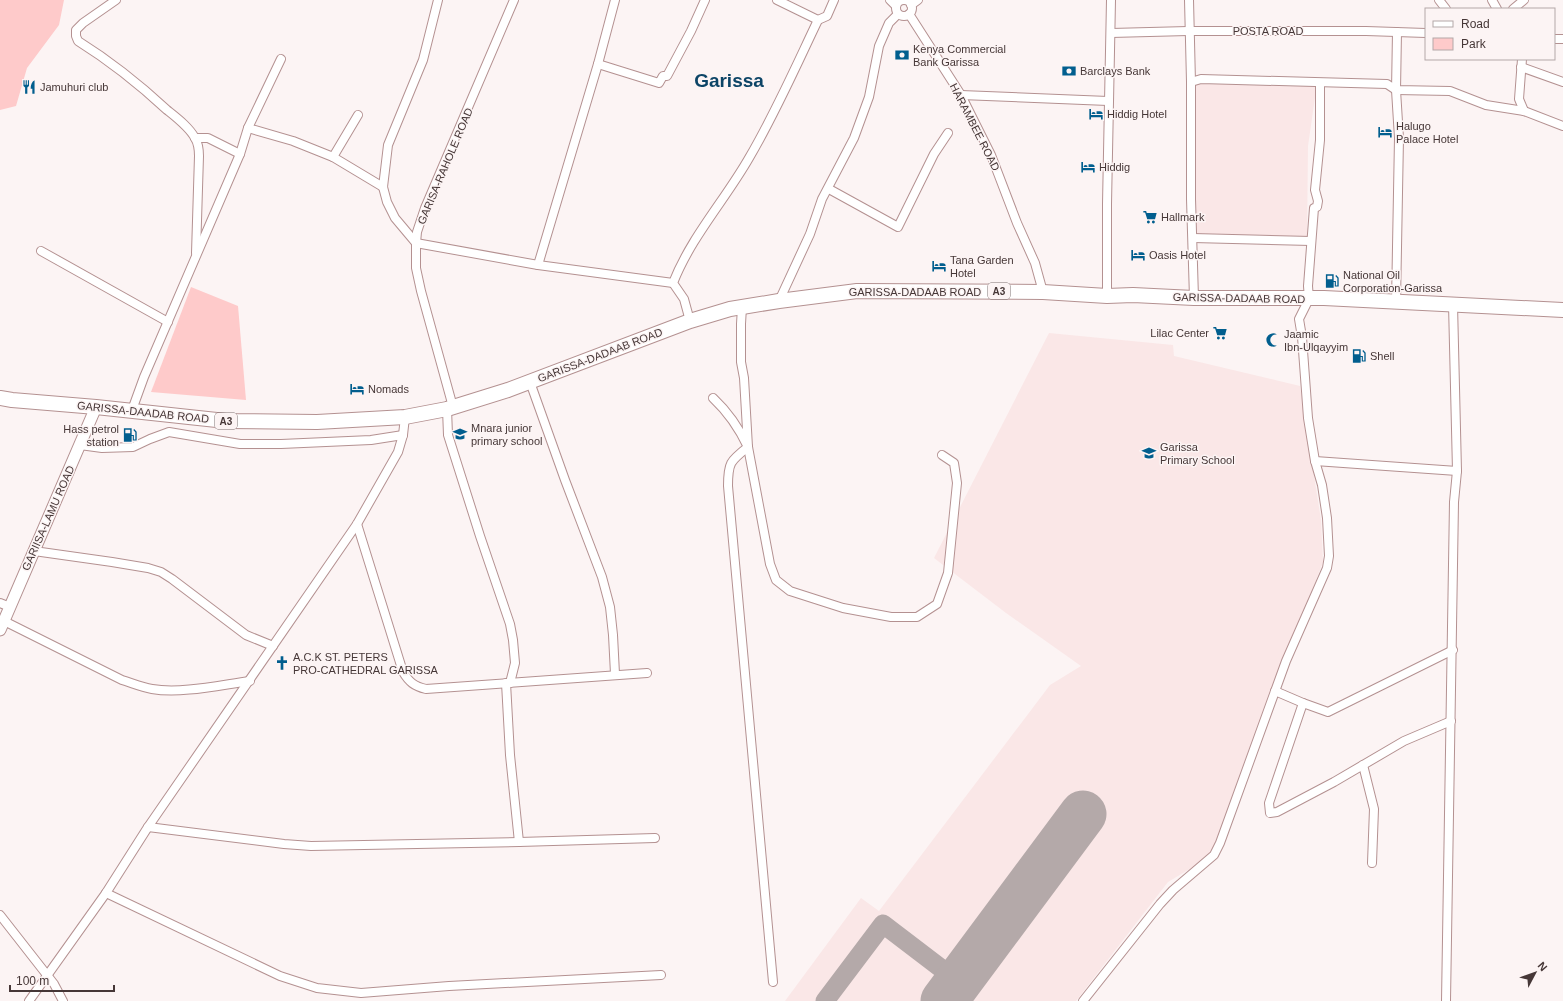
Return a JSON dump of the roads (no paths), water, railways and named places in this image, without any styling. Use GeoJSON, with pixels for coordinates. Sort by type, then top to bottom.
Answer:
{"type":"FeatureCollection","features":[{"type":"Feature","properties":{"kind":"highway","name":"GARISSA-DADAAB ROAD"},"geometry":{"type":"LineString","coordinates":[[450,408],[530,382],[690,321],[742,307],[857,291],[1043,292],[1107,296],[1133,295],[1194,298],[1358,299],[1563,310]]}},
{"type":"Feature","properties":{"kind":"highway","name":"GARISSA-DAADAB ROAD"},"geometry":{"type":"LineString","coordinates":[[0,398],[132,410],[226,421],[291,422],[367,420],[405,417],[450,408]]}},
{"type":"Feature","properties":{"kind":"street"},"geometry":{"type":"LineString","coordinates":[[116,0],[77,28],[75,32],[77,38],[117,66],[147,91],[182,122],[195,138],[200,156],[196,260]]}},
{"type":"Feature","properties":{"kind":"street"},"geometry":{"type":"LineString","coordinates":[[438,0],[423,60],[388,145],[383,187],[387,202],[395,218],[416,243],[538,265],[673,282],[684,299],[690,321]]}},
{"type":"Feature","properties":{"kind":"street","name":"GARISA-RAHOLE ROAD"},"geometry":{"type":"LineString","coordinates":[[514,0],[425,208],[417,232],[416,268],[450,408],[448,435],[510,624],[515,663],[508,683],[510,755],[519,842]]}},
{"type":"Feature","properties":{"kind":"street"},"geometry":{"type":"LineString","coordinates":[[538,265],[598,64],[615,0]]}},
{"type":"Feature","properties":{"kind":"street"},"geometry":{"type":"LineString","coordinates":[[598,64],[659,83],[663,76],[667,76],[692,30],[705,0]]}},
{"type":"Feature","properties":{"kind":"street"},"geometry":{"type":"LineString","coordinates":[[777,0],[818,20]]}},
{"type":"Feature","properties":{"kind":"street"},"geometry":{"type":"LineString","coordinates":[[673,282],[678,270],[696,239],[749,158],[790,79],[818,20],[827,16],[834,0]]}},
{"type":"Feature","properties":{"kind":"street"},"geometry":{"type":"LineString","coordinates":[[779,301],[810,234],[822,199],[829,189],[854,138],[868,97],[878,46],[889,23],[901,6],[918,0]]}},
{"type":"Feature","properties":{"kind":"street"},"geometry":{"type":"LineString","coordinates":[[1107,296],[1108,100],[1111,0]]}},
{"type":"Feature","properties":{"kind":"street"},"geometry":{"type":"LineString","coordinates":[[1189,0],[1188,31],[1191,82],[1191,199],[1194,298]]}},
{"type":"Feature","properties":{"kind":"street"},"geometry":{"type":"LineString","coordinates":[[1513,8],[1524,0]]}},
{"type":"Feature","properties":{"kind":"street","name":"HARAMBEE ROAD"},"geometry":{"type":"LineString","coordinates":[[901,6],[961,96],[991,155],[1017,223],[1035,263],[1043,292]]}},
{"type":"Feature","properties":{"kind":"street","name":"POSTA ROAD"},"geometry":{"type":"LineString","coordinates":[[1111,33],[1188,31],[1425,33]]}},
{"type":"Feature","properties":{"kind":"street"},"geometry":{"type":"LineString","coordinates":[[1396,302],[1399,138],[1396,90],[1397,32]]}},
{"type":"Feature","properties":{"kind":"street"},"geometry":{"type":"LineString","coordinates":[[132,410],[144,377],[196,260],[207,230],[240,154],[248,128],[281,60]]}},
{"type":"Feature","properties":{"kind":"street"},"geometry":{"type":"LineString","coordinates":[[1524,111],[1519,99],[1521,63],[1563,82]]}},
{"type":"Feature","properties":{"kind":"street"},"geometry":{"type":"LineString","coordinates":[[1191,82],[1201,79],[1387,84],[1396,90],[1450,91],[1486,105],[1524,111],[1563,126]]}},
{"type":"Feature","properties":{"kind":"street"},"geometry":{"type":"LineString","coordinates":[[1083,1001],[1160,904],[1173,890],[1214,855],[1286,661],[1327,568],[1329,556],[1327,518],[1322,485],[1315,461],[1308,411],[1299,319],[1309,299],[1308,286],[1314,208],[1318,207],[1315,190],[1320,140],[1320,83]]}},
{"type":"Feature","properties":{"kind":"street"},"geometry":{"type":"LineString","coordinates":[[961,96],[1108,100]]}},
{"type":"Feature","properties":{"kind":"street"},"geometry":{"type":"LineString","coordinates":[[333,157],[358,115]]}},
{"type":"Feature","properties":{"kind":"street"},"geometry":{"type":"LineString","coordinates":[[248,128],[293,141],[333,157],[383,187]]}},
{"type":"Feature","properties":{"kind":"street"},"geometry":{"type":"LineString","coordinates":[[829,189],[898,227],[934,154],[948,132]]}},
{"type":"Feature","properties":{"kind":"street"},"geometry":{"type":"LineString","coordinates":[[195,138],[208,138],[240,154]]}},
{"type":"Feature","properties":{"kind":"street"},"geometry":{"type":"LineString","coordinates":[[1193,238],[1311,241]]}},
{"type":"Feature","properties":{"kind":"street"},"geometry":{"type":"LineString","coordinates":[[41,252],[168,322]]}},
{"type":"Feature","properties":{"kind":"street"},"geometry":{"type":"LineString","coordinates":[[1446,1001],[1454,502],[1457,471],[1453,304]]}},
{"type":"Feature","properties":{"kind":"street"},"geometry":{"type":"LineString","coordinates":[[742,307],[741,362],[744,378],[748,447],[770,564],[776,580],[790,591],[843,608],[891,617],[917,617],[937,604],[948,573],[957,483],[954,464],[942,455]]}},
{"type":"Feature","properties":{"kind":"street"},"geometry":{"type":"LineString","coordinates":[[530,382],[602,577],[610,607],[615,674]]}},
{"type":"Feature","properties":{"kind":"street"},"geometry":{"type":"LineString","coordinates":[[713,398],[723,407],[734,421],[748,447]]}},
{"type":"Feature","properties":{"kind":"street","name":"GARIISA-LAMU ROAD"},"geometry":{"type":"LineString","coordinates":[[2,625],[5,605],[34,551],[96,407]]}},
{"type":"Feature","properties":{"kind":"street"},"geometry":{"type":"LineString","coordinates":[[29,1001],[106,893],[148,827],[358,524],[398,452],[403,435],[405,417]]}},
{"type":"Feature","properties":{"kind":"street"},"geometry":{"type":"LineString","coordinates":[[80,445],[102,448],[133,447],[169,432],[240,444],[281,444],[371,440],[403,435]]}},
{"type":"Feature","properties":{"kind":"street"},"geometry":{"type":"LineString","coordinates":[[748,447],[735,458],[728,469],[728,486],[773,982]]}},
{"type":"Feature","properties":{"kind":"street"},"geometry":{"type":"LineString","coordinates":[[1315,461],[1457,471]]}},
{"type":"Feature","properties":{"kind":"street"},"geometry":{"type":"LineString","coordinates":[[358,524],[403,672],[409,681],[416,686],[426,689],[615,674],[647,673]]}},
{"type":"Feature","properties":{"kind":"street"},"geometry":{"type":"LineString","coordinates":[[34,551],[112,562],[161,572],[172,578],[246,635],[272,646]]}},
{"type":"Feature","properties":{"kind":"street"},"geometry":{"type":"LineString","coordinates":[[2,625],[139,686],[166,690],[208,687],[250,681]]}},
{"type":"Feature","properties":{"kind":"street"},"geometry":{"type":"LineString","coordinates":[[1275,691],[1328,712],[1452,650]]}},
{"type":"Feature","properties":{"kind":"street"},"geometry":{"type":"LineString","coordinates":[[1303,703],[1268,804],[1270,813],[1277,812],[1404,741],[1451,721]]}},
{"type":"Feature","properties":{"kind":"street"},"geometry":{"type":"LineString","coordinates":[[1363,765],[1374,809],[1372,863]]}},
{"type":"Feature","properties":{"kind":"street"},"geometry":{"type":"LineString","coordinates":[[148,827],[311,846],[655,838]]}},
{"type":"Feature","properties":{"kind":"street"},"geometry":{"type":"LineString","coordinates":[[106,893],[280,976],[317,988],[361,993],[449,986],[661,975]]}},
{"type":"Feature","properties":{"kind":"street"},"geometry":{"type":"LineString","coordinates":[[0,915],[48,976],[63,1001]]}},
{"type":"Feature","properties":{"kind":"place","name":"Kenya Commercial Bank Garissa"},"geometry":{"type":"Point","coordinates":[902,55]}},
{"type":"Feature","properties":{"kind":"place","name":"Barclays Bank"},"geometry":{"type":"Point","coordinates":[1069,71]}},
{"type":"Feature","properties":{"kind":"place","name":"Jamuhuri club"},"geometry":{"type":"Point","coordinates":[29,87]}},
{"type":"Feature","properties":{"kind":"place","name":"Hiddig Hotel"},"geometry":{"type":"Point","coordinates":[1096,114]}},
{"type":"Feature","properties":{"kind":"place","name":"Halugo Palace Hotel"},"geometry":{"type":"Point","coordinates":[1385,132]}},
{"type":"Feature","properties":{"kind":"place","name":"Hiddig"},"geometry":{"type":"Point","coordinates":[1088,167]}},
{"type":"Feature","properties":{"kind":"place","name":"Hallmark"},"geometry":{"type":"Point","coordinates":[1150,217]}},
{"type":"Feature","properties":{"kind":"place","name":"Oasis Hotel"},"geometry":{"type":"Point","coordinates":[1138,255]}},
{"type":"Feature","properties":{"kind":"place","name":"Tana Garden Hotel"},"geometry":{"type":"Point","coordinates":[939,266]}},
{"type":"Feature","properties":{"kind":"place","name":"National Oil Corporation-Garissa"},"geometry":{"type":"Point","coordinates":[1332,281]}},
{"type":"Feature","properties":{"kind":"place","name":"Lilac Center"},"geometry":{"type":"Point","coordinates":[1220,333]}},
{"type":"Feature","properties":{"kind":"place","name":"Jaamic Ibn-Ulqayyim"},"geometry":{"type":"Point","coordinates":[1273,340]}},
{"type":"Feature","properties":{"kind":"place","name":"Shell"},"geometry":{"type":"Point","coordinates":[1359,356]}},
{"type":"Feature","properties":{"kind":"place","name":"Nomads"},"geometry":{"type":"Point","coordinates":[357,389]}},
{"type":"Feature","properties":{"kind":"place","name":"Mnara junior primary school"},"geometry":{"type":"Point","coordinates":[460,434]}},
{"type":"Feature","properties":{"kind":"place","name":"Hass petrol station"},"geometry":{"type":"Point","coordinates":[130,435]}},
{"type":"Feature","properties":{"kind":"place","name":"Garissa Primary School"},"geometry":{"type":"Point","coordinates":[1149,453]}},
{"type":"Feature","properties":{"kind":"place","name":"A.C.K ST. PETERS PRO-CATHEDRAL GARISSA"},"geometry":{"type":"Point","coordinates":[282,663]}},
{"type":"Feature","properties":{"kind":"district","name":"Garissa"},"geometry":{"type":"Point","coordinates":[729,80]}}]}
